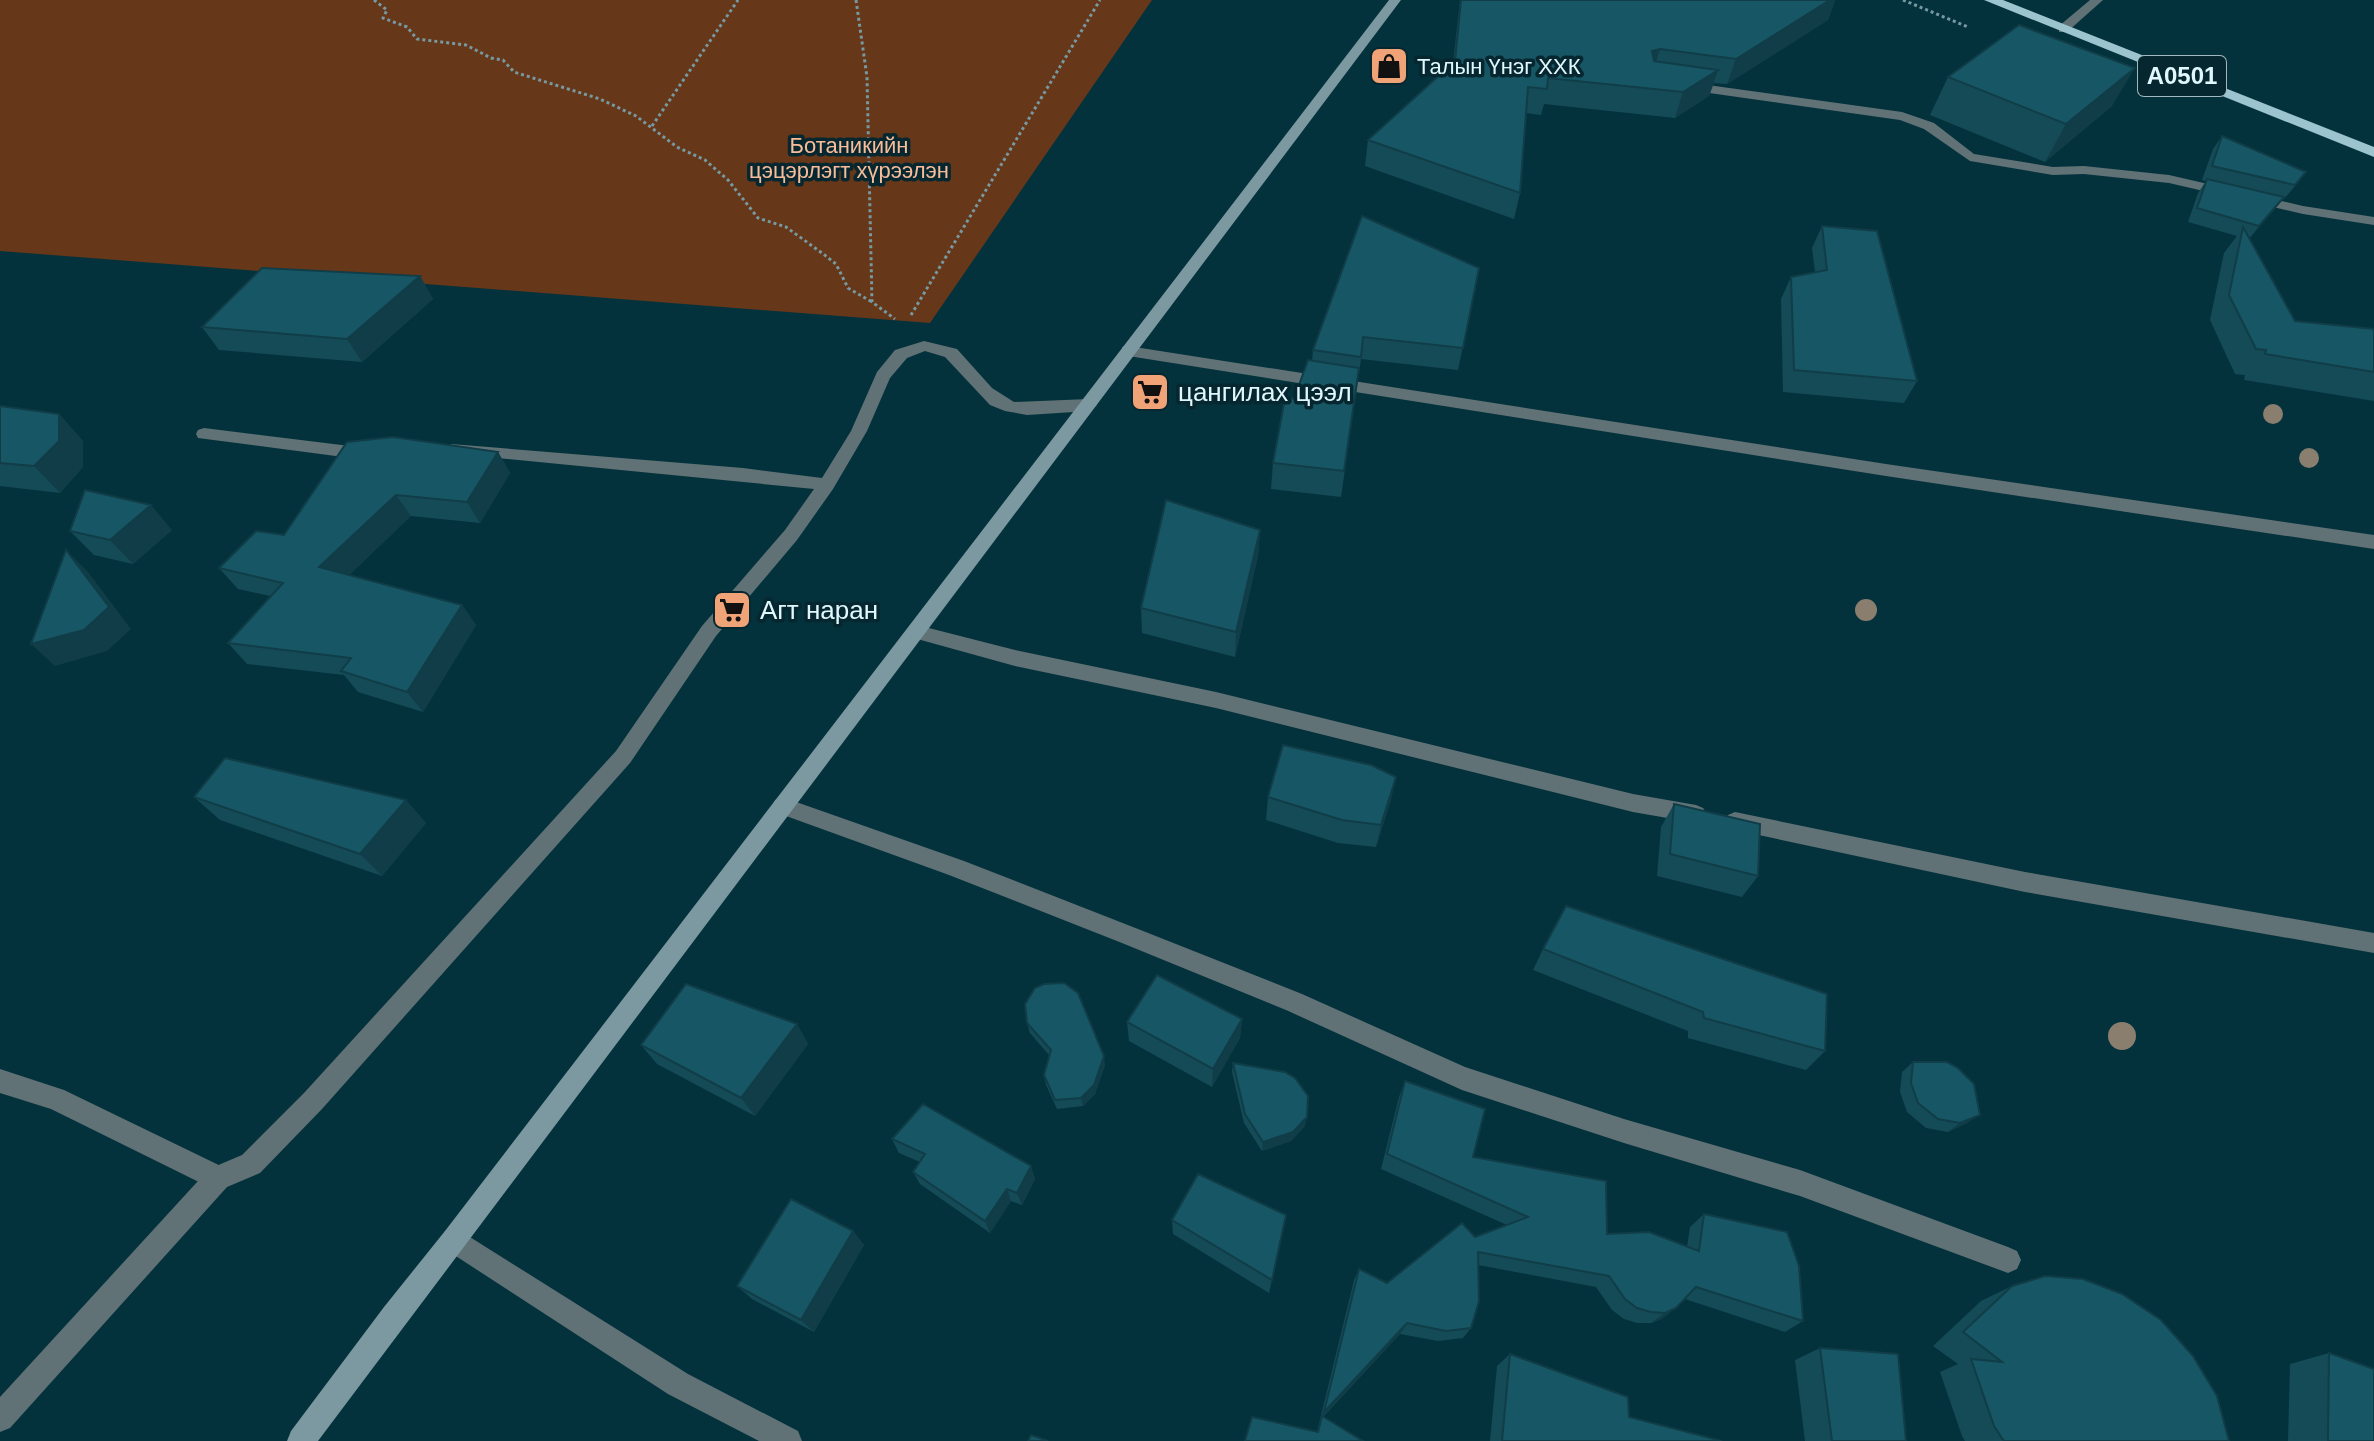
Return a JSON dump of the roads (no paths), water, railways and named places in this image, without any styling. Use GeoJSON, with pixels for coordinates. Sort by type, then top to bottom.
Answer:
{"type":"FeatureCollection","features":[{"type":"Feature","properties":{"kind":"highway","name":"A0501"},"geometry":{"type":"LineString","coordinates":[[1991,0],[2374,152]]}},
{"type":"Feature","properties":{"kind":"main road"},"geometry":{"type":"LineString","coordinates":[[301,1441],[1395,0]]}},
{"type":"Feature","properties":{"kind":"street"},"geometry":{"type":"LineString","coordinates":[[2063,29],[2097,0]]}},
{"type":"Feature","properties":{"kind":"street"},"geometry":{"type":"LineString","coordinates":[[1667,83],[1902,116],[1929,126],[1970,157],[2053,171],[2084,170],[2169,179],[2303,210],[2374,221]]}},
{"type":"Feature","properties":{"kind":"street"},"geometry":{"type":"LineString","coordinates":[[0,1418],[218,1178],[251,1164],[313,1101],[623,757],[709,631],[791,535],[827,485],[859,431],[883,376],[901,354],[912,349],[938,347],[951,353],[996,401],[1011,407],[1027,409],[1089,405]]}},
{"type":"Feature","properties":{"kind":"street"},"geometry":{"type":"LineString","coordinates":[[1128,351],[1886,470],[2374,542]]}},
{"type":"Feature","properties":{"kind":"street"},"geometry":{"type":"LineString","coordinates":[[204,434],[357,455],[385,452]]}},
{"type":"Feature","properties":{"kind":"street"},"geometry":{"type":"LineString","coordinates":[[440,446],[743,474],[827,485]]}},
{"type":"Feature","properties":{"kind":"street"},"geometry":{"type":"LineString","coordinates":[[917,632],[1015,658],[1216,700],[1633,803],[1844,842],[2025,882],[2374,943]]}},
{"type":"Feature","properties":{"kind":"street"},"geometry":{"type":"LineString","coordinates":[[782,806],[956,868],[1144,941],[1294,1002],[1462,1078],[1800,1183],[2008,1260]]}},
{"type":"Feature","properties":{"kind":"street"},"geometry":{"type":"LineString","coordinates":[[0,1081],[55,1098],[218,1178]]}},
{"type":"Feature","properties":{"kind":"street"},"geometry":{"type":"LineString","coordinates":[[454,1240],[678,1384],[788,1441]]}},
{"type":"Feature","properties":{"kind":"place","name":"Талын Үнэг ХХК"},"geometry":{"type":"Point","coordinates":[1389,66]}},
{"type":"Feature","properties":{"kind":"place","name":"цангилах цээл"},"geometry":{"type":"Point","coordinates":[1150,392]}},
{"type":"Feature","properties":{"kind":"place","name":"Агт наран"},"geometry":{"type":"Point","coordinates":[732,610]}},
{"type":"Feature","properties":{"kind":"park label","name":"Ботаникийн цэцэрлэгт хүрээлэн"},"geometry":{"type":"Point","coordinates":[849,158]}}]}
